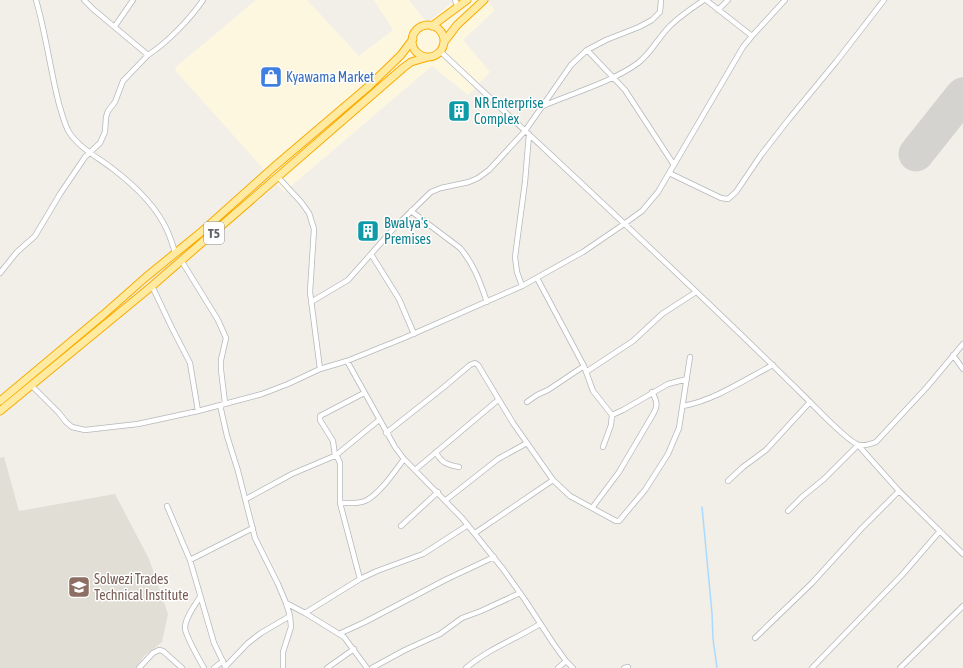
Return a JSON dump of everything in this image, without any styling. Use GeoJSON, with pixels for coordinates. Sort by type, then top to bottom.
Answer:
{"type":"FeatureCollection","features":[{"type":"Feature","properties":{"kind":"highway","name":"T5"},"geometry":{"type":"LineString","coordinates":[[0,401],[200,233],[275,166],[369,86],[401,55],[419,28],[432,26],[467,0]]}},
{"type":"Feature","properties":{"kind":"highway"},"geometry":{"type":"LineString","coordinates":[[440,51],[444,42],[456,25],[484,0]]}},
{"type":"Feature","properties":{"kind":"highway"},"geometry":{"type":"LineString","coordinates":[[432,26],[440,30],[444,42]]}},
{"type":"Feature","properties":{"kind":"highway"},"geometry":{"type":"LineString","coordinates":[[412,39],[413,46],[416,51],[428,57]]}},
{"type":"Feature","properties":{"kind":"highway","name":"T5"},"geometry":{"type":"LineString","coordinates":[[0,411],[152,286],[403,68],[411,62],[433,56],[440,51]]}},
{"type":"Feature","properties":{"kind":"street"},"geometry":{"type":"LineString","coordinates":[[36,0],[44,26],[52,79],[65,123],[72,136],[116,170],[150,204],[167,230],[175,253]]}},
{"type":"Feature","properties":{"kind":"street"},"geometry":{"type":"LineString","coordinates":[[84,0],[148,55]]}},
{"type":"Feature","properties":{"kind":"street"},"geometry":{"type":"LineString","coordinates":[[114,26],[134,0]]}},
{"type":"Feature","properties":{"kind":"street"},"geometry":{"type":"LineString","coordinates":[[0,273],[17,252],[35,236],[84,157],[100,142],[103,137],[108,111],[115,102],[123,82],[148,55],[163,44],[194,12],[203,0]]}},
{"type":"Feature","properties":{"kind":"street"},"geometry":{"type":"LineString","coordinates":[[455,0],[458,7]]}},
{"type":"Feature","properties":{"kind":"street"},"geometry":{"type":"LineString","coordinates":[[311,302],[348,280],[394,228],[424,198],[436,190],[469,182],[484,174],[527,133],[542,106],[571,65],[587,50],[652,20],[660,12],[661,0]]}},
{"type":"Feature","properties":{"kind":"street"},"geometry":{"type":"LineString","coordinates":[[542,106],[613,78],[631,67],[643,58],[662,34],[677,19],[705,0],[752,36]]}},
{"type":"Feature","properties":{"kind":"street"},"geometry":{"type":"LineString","coordinates":[[718,10],[728,0]]}},
{"type":"Feature","properties":{"kind":"street"},"geometry":{"type":"LineString","coordinates":[[32,386],[72,427],[85,430],[138,424],[198,411],[262,394],[320,369],[347,361],[414,334],[522,286],[583,252],[642,211],[651,202],[743,47],[785,0]]}},
{"type":"Feature","properties":{"kind":"street"},"geometry":{"type":"LineString","coordinates":[[669,173],[720,198],[731,198],[761,155],[884,0]]}},
{"type":"Feature","properties":{"kind":"street"},"geometry":{"type":"LineString","coordinates":[[587,50],[631,99],[674,165]]}},
{"type":"Feature","properties":{"kind":"street"},"geometry":{"type":"LineString","coordinates":[[440,51],[773,365],[840,431],[858,445],[898,491],[963,554]]}},
{"type":"Feature","properties":{"kind":"street"},"geometry":{"type":"LineString","coordinates":[[522,286],[517,272],[515,257],[525,182],[527,133]]}},
{"type":"Feature","properties":{"kind":"street"},"geometry":{"type":"LineString","coordinates":[[277,176],[309,213],[314,228],[310,281],[311,302],[320,369]]}},
{"type":"Feature","properties":{"kind":"street"},"geometry":{"type":"LineString","coordinates":[[411,211],[456,245],[465,254],[475,269],[487,302]]}},
{"type":"Feature","properties":{"kind":"street"},"geometry":{"type":"LineString","coordinates":[[371,254],[399,299],[414,334]]}},
{"type":"Feature","properties":{"kind":"street"},"geometry":{"type":"LineString","coordinates":[[181,260],[218,320],[226,338],[221,360],[225,403]]}},
{"type":"Feature","properties":{"kind":"street"},"geometry":{"type":"LineString","coordinates":[[537,278],[584,366],[593,391],[612,415],[611,425],[603,447]]}},
{"type":"Feature","properties":{"kind":"street"},"geometry":{"type":"LineString","coordinates":[[152,286],[190,363],[198,411]]}},
{"type":"Feature","properties":{"kind":"street"},"geometry":{"type":"LineString","coordinates":[[586,372],[632,341],[662,314],[696,292]]}},
{"type":"Feature","properties":{"kind":"street"},"geometry":{"type":"LineString","coordinates":[[788,511],[824,479],[858,445],[866,445],[876,442],[918,398],[963,344]]}},
{"type":"Feature","properties":{"kind":"street"},"geometry":{"type":"LineString","coordinates":[[954,355],[963,369]]}},
{"type":"Feature","properties":{"kind":"street"},"geometry":{"type":"LineString","coordinates":[[386,433],[474,363],[478,365],[498,400],[553,480],[570,496],[619,522],[628,513],[645,490],[668,454],[679,428],[690,357]]}},
{"type":"Feature","properties":{"kind":"street"},"geometry":{"type":"LineString","coordinates":[[347,361],[386,433],[404,459],[446,500],[475,533],[520,592],[566,662],[573,668]]}},
{"type":"Feature","properties":{"kind":"street"},"geometry":{"type":"LineString","coordinates":[[683,406],[695,404],[709,398],[773,365]]}},
{"type":"Feature","properties":{"kind":"street"},"geometry":{"type":"LineString","coordinates":[[527,402],[584,366]]}},
{"type":"Feature","properties":{"kind":"street"},"geometry":{"type":"LineString","coordinates":[[612,415],[668,384],[687,379]]}},
{"type":"Feature","properties":{"kind":"street"},"geometry":{"type":"LineString","coordinates":[[592,508],[619,472],[657,407],[656,399],[652,392]]}},
{"type":"Feature","properties":{"kind":"street"},"geometry":{"type":"LineString","coordinates":[[360,579],[340,503],[340,463],[338,458],[335,456],[333,441],[320,420],[320,416],[364,393]]}},
{"type":"Feature","properties":{"kind":"street"},"geometry":{"type":"LineString","coordinates":[[416,470],[498,400]]}},
{"type":"Feature","properties":{"kind":"street"},"geometry":{"type":"LineString","coordinates":[[728,481],[743,467],[766,450],[810,402]]}},
{"type":"Feature","properties":{"kind":"street"},"geometry":{"type":"LineString","coordinates":[[220,405],[256,538],[286,603],[290,616],[291,627],[282,652],[283,668]]}},
{"type":"Feature","properties":{"kind":"street"},"geometry":{"type":"LineString","coordinates":[[246,499],[292,474],[335,456],[379,420]]}},
{"type":"Feature","properties":{"kind":"street"},"geometry":{"type":"LineString","coordinates":[[446,500],[498,459],[527,443]]}},
{"type":"Feature","properties":{"kind":"street"},"geometry":{"type":"LineString","coordinates":[[436,452],[443,461],[459,467]]}},
{"type":"Feature","properties":{"kind":"street"},"geometry":{"type":"LineString","coordinates":[[340,503],[360,502],[373,496],[404,459]]}},
{"type":"Feature","properties":{"kind":"street"},"geometry":{"type":"LineString","coordinates":[[475,533],[553,480]]}},
{"type":"Feature","properties":{"kind":"street"},"geometry":{"type":"LineString","coordinates":[[755,638],[812,583],[898,491]]}},
{"type":"Feature","properties":{"kind":"street"},"geometry":{"type":"LineString","coordinates":[[401,526],[438,492]]}},
{"type":"Feature","properties":{"kind":"street"},"geometry":{"type":"LineString","coordinates":[[167,506],[190,560],[214,643],[226,668],[248,643],[261,633],[290,616]]}},
{"type":"Feature","properties":{"kind":"street"},"geometry":{"type":"LineString","coordinates":[[305,613],[360,579],[423,554],[468,525]]}},
{"type":"Feature","properties":{"kind":"street"},"geometry":{"type":"LineString","coordinates":[[190,560],[253,528]]}},
{"type":"Feature","properties":{"kind":"street"},"geometry":{"type":"LineString","coordinates":[[812,668],[902,575],[940,532]]}},
{"type":"Feature","properties":{"kind":"street"},"geometry":{"type":"LineString","coordinates":[[339,634],[447,579],[494,557]]}},
{"type":"Feature","properties":{"kind":"street"},"geometry":{"type":"LineString","coordinates":[[372,668],[405,650],[440,634],[462,618],[520,592]]}},
{"type":"Feature","properties":{"kind":"street"},"geometry":{"type":"LineString","coordinates":[[200,597],[190,613],[185,627],[189,639],[204,668]]}},
{"type":"Feature","properties":{"kind":"street"},"geometry":{"type":"LineString","coordinates":[[286,603],[305,613],[326,628],[339,634],[354,649],[367,668]]}},
{"type":"Feature","properties":{"kind":"street"},"geometry":{"type":"LineString","coordinates":[[900,668],[963,606]]}},
{"type":"Feature","properties":{"kind":"street"},"geometry":{"type":"LineString","coordinates":[[466,668],[489,651],[517,638],[540,624]]}},
{"type":"Feature","properties":{"kind":"street"},"geometry":{"type":"LineString","coordinates":[[327,668],[354,649]]}},
{"type":"Feature","properties":{"kind":"street"},"geometry":{"type":"LineString","coordinates":[[139,668],[153,653],[160,650],[182,668]]}},
{"type":"Feature","properties":{"kind":"street"},"geometry":{"type":"LineString","coordinates":[[214,668],[223,661]]}},
{"type":"Feature","properties":{"kind":"street"},"geometry":{"type":"LineString","coordinates":[[558,668],[566,662]]}},
{"type":"Feature","properties":{"kind":"shaded area"},"geometry":{"type":"Polygon","coordinates":[[[256,0],[307,0],[359,56],[393,30],[374,0],[409,0],[427,23],[455,0],[486,0],[495,10],[463,40],[490,72],[468,95],[432,66],[284,192],[175,70],[176,67],[256,0]]]}},
{"type":"Feature","properties":{"kind":"shaded area","name":"Solwezi Trades Technical Institute"},"geometry":{"type":"Polygon","coordinates":[[[4,457],[19,511],[115,494],[149,559],[168,614],[162,642],[144,656],[136,668],[0,668],[0,458],[4,457]]]}},
{"type":"Feature","properties":{"kind":"waterway"},"geometry":{"type":"LineString","coordinates":[[702,507],[713,639],[717,668]]}},
{"type":"Feature","properties":{"kind":"runway"},"geometry":{"type":"LineString","coordinates":[[916,154],[963,95]]}},
{"type":"Feature","properties":{"kind":"place","name":"Kyawama Market"},"geometry":{"type":"Point","coordinates":[271,77]}},
{"type":"Feature","properties":{"kind":"place","name":"NR Enterprise Complex"},"geometry":{"type":"Point","coordinates":[459,111]}},
{"type":"Feature","properties":{"kind":"place","name":"Bwalya's Premises"},"geometry":{"type":"Point","coordinates":[368,231]}},
{"type":"Feature","properties":{"kind":"place","name":"Solwezi Trades Technical Institute"},"geometry":{"type":"Point","coordinates":[79,587]}}]}
